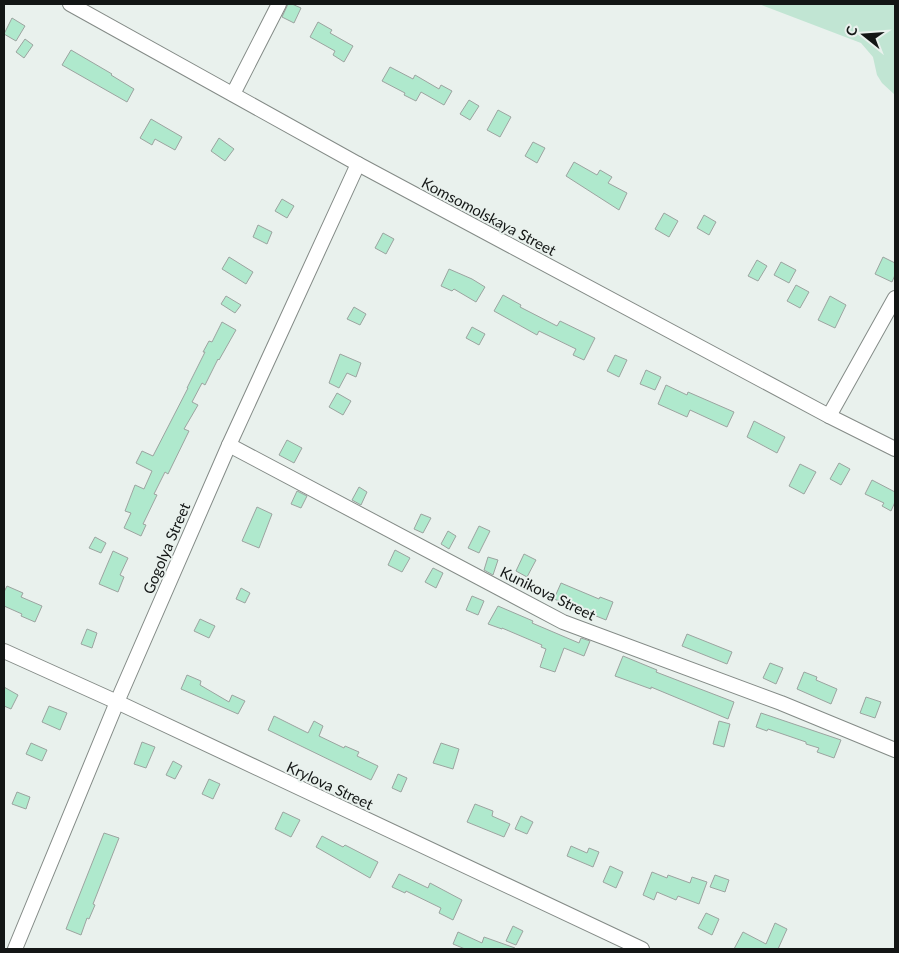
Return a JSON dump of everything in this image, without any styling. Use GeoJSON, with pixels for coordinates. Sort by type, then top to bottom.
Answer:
{"type":"FeatureCollection","features":[{"type":"Feature","properties":{"kind":"street","name":"Komsomolskaya Street"},"geometry":{"type":"LineString","coordinates":[[70,4],[358,164],[829,416],[895,449]]}},
{"type":"Feature","properties":{"kind":"street"},"geometry":{"type":"LineString","coordinates":[[233,94],[279,4]]}},
{"type":"Feature","properties":{"kind":"street","name":"Gogolya Street"},"geometry":{"type":"LineString","coordinates":[[15,949],[117,702],[228,446],[358,164]]}},
{"type":"Feature","properties":{"kind":"street"},"geometry":{"type":"LineString","coordinates":[[829,416],[895,298]]}},
{"type":"Feature","properties":{"kind":"street","name":"Kunikova Street"},"geometry":{"type":"LineString","coordinates":[[228,446],[563,622],[781,703],[895,750]]}},
{"type":"Feature","properties":{"kind":"street","name":"Krylova Street"},"geometry":{"type":"LineString","coordinates":[[4,651],[117,702],[642,949]]}},
{"type":"Feature","properties":{"kind":"green space"},"geometry":{"type":"Polygon","coordinates":[[[759,4],[895,4],[895,95],[882,83],[877,75],[873,57],[861,43],[759,4]]]}},
{"type":"Feature","properties":{"kind":"building"},"geometry":{"type":"Polygon","coordinates":[[[288,4],[301,8],[294,23],[282,17],[288,4]]]}},
{"type":"Feature","properties":{"kind":"building"},"geometry":{"type":"Polygon","coordinates":[[[12,18],[25,26],[16,41],[4,34],[12,18]]]}},
{"type":"Feature","properties":{"kind":"building"},"geometry":{"type":"Polygon","coordinates":[[[318,22],[332,30],[330,33],[353,46],[344,62],[333,55],[335,51],[310,37],[318,22]]]}},
{"type":"Feature","properties":{"kind":"building"},"geometry":{"type":"Polygon","coordinates":[[[25,39],[33,45],[24,58],[16,52],[25,39]]]}},
{"type":"Feature","properties":{"kind":"building"},"geometry":{"type":"Polygon","coordinates":[[[71,50],[134,89],[127,102],[62,65],[71,50]]]}},
{"type":"Feature","properties":{"kind":"building"},"geometry":{"type":"Polygon","coordinates":[[[390,67],[413,79],[415,75],[439,89],[441,85],[452,91],[444,105],[421,92],[416,101],[382,81],[390,67]]]}},
{"type":"Feature","properties":{"kind":"building"},"geometry":{"type":"Polygon","coordinates":[[[469,100],[479,106],[470,120],[460,114],[469,100]]]}},
{"type":"Feature","properties":{"kind":"building"},"geometry":{"type":"Polygon","coordinates":[[[498,110],[511,117],[500,137],[487,130],[498,110]]]}},
{"type":"Feature","properties":{"kind":"building"},"geometry":{"type":"Polygon","coordinates":[[[151,119],[182,137],[175,150],[155,139],[152,145],[140,138],[151,119]]]}},
{"type":"Feature","properties":{"kind":"building"},"geometry":{"type":"Polygon","coordinates":[[[219,138],[234,149],[225,161],[211,151],[219,138]]]}},
{"type":"Feature","properties":{"kind":"building"},"geometry":{"type":"Polygon","coordinates":[[[533,142],[545,148],[537,163],[525,156],[533,142]]]}},
{"type":"Feature","properties":{"kind":"building"},"geometry":{"type":"Polygon","coordinates":[[[574,162],[597,175],[600,170],[612,177],[608,183],[627,193],[619,210],[566,176],[574,162]]]}},
{"type":"Feature","properties":{"kind":"building"},"geometry":{"type":"Polygon","coordinates":[[[282,199],[294,206],[287,218],[275,211],[282,199]]]}},
{"type":"Feature","properties":{"kind":"building"},"geometry":{"type":"Polygon","coordinates":[[[664,213],[678,221],[669,237],[655,229],[664,213]]]}},
{"type":"Feature","properties":{"kind":"building"},"geometry":{"type":"Polygon","coordinates":[[[704,215],[716,222],[709,235],[697,228],[704,215]]]}},
{"type":"Feature","properties":{"kind":"building"},"geometry":{"type":"Polygon","coordinates":[[[258,225],[272,232],[267,244],[253,237],[258,225]]]}},
{"type":"Feature","properties":{"kind":"building"},"geometry":{"type":"Polygon","coordinates":[[[383,233],[394,239],[386,254],[375,248],[383,233]]]}},
{"type":"Feature","properties":{"kind":"building"},"geometry":{"type":"Polygon","coordinates":[[[229,257],[253,272],[246,284],[222,269],[229,257]]]}},
{"type":"Feature","properties":{"kind":"building"},"geometry":{"type":"Polygon","coordinates":[[[883,257],[895,263],[895,275],[892,282],[875,274],[883,257]]]}},
{"type":"Feature","properties":{"kind":"building"},"geometry":{"type":"Polygon","coordinates":[[[757,260],[767,266],[758,281],[748,276],[757,260]]]}},
{"type":"Feature","properties":{"kind":"building"},"geometry":{"type":"Polygon","coordinates":[[[781,262],[796,270],[789,283],[774,275],[781,262]]]}},
{"type":"Feature","properties":{"kind":"building"},"geometry":{"type":"Polygon","coordinates":[[[449,269],[485,287],[476,302],[454,289],[452,291],[441,286],[449,269]]]}},
{"type":"Feature","properties":{"kind":"building"},"geometry":{"type":"Polygon","coordinates":[[[796,285],[809,292],[800,308],[787,301],[796,285]]]}},
{"type":"Feature","properties":{"kind":"building"},"geometry":{"type":"Polygon","coordinates":[[[503,295],[521,305],[520,307],[557,326],[560,321],[595,338],[584,360],[573,355],[576,349],[539,331],[537,335],[494,311],[503,295]]]}},
{"type":"Feature","properties":{"kind":"building"},"geometry":{"type":"Polygon","coordinates":[[[226,296],[241,305],[235,313],[221,304],[226,296]]]}},
{"type":"Feature","properties":{"kind":"building"},"geometry":{"type":"Polygon","coordinates":[[[830,296],[846,305],[835,328],[818,320],[830,296]]]}},
{"type":"Feature","properties":{"kind":"building"},"geometry":{"type":"Polygon","coordinates":[[[354,307],[366,314],[360,325],[347,319],[354,307]]]}},
{"type":"Feature","properties":{"kind":"building"},"geometry":{"type":"Polygon","coordinates":[[[222,322],[236,330],[205,385],[202,383],[192,402],[198,405],[184,429],[189,431],[168,474],[165,472],[154,494],[157,495],[143,524],[146,525],[141,536],[124,528],[131,513],[125,511],[135,485],[144,489],[152,471],[136,463],[142,451],[153,456],[188,388],[205,352],[203,352],[209,341],[212,342],[222,322]]]}},
{"type":"Feature","properties":{"kind":"building"},"geometry":{"type":"Polygon","coordinates":[[[472,327],[485,334],[479,345],[466,338],[472,327]]]}},
{"type":"Feature","properties":{"kind":"building"},"geometry":{"type":"Polygon","coordinates":[[[340,354],[361,363],[356,377],[347,373],[339,388],[329,383],[340,354]]]}},
{"type":"Feature","properties":{"kind":"building"},"geometry":{"type":"Polygon","coordinates":[[[615,355],[627,360],[619,377],[607,371],[615,355]]]}},
{"type":"Feature","properties":{"kind":"building"},"geometry":{"type":"Polygon","coordinates":[[[646,370],[661,377],[655,390],[640,384],[646,370]]]}},
{"type":"Feature","properties":{"kind":"building"},"geometry":{"type":"Polygon","coordinates":[[[666,385],[687,395],[688,392],[734,412],[727,427],[690,410],[687,417],[658,404],[666,385]]]}},
{"type":"Feature","properties":{"kind":"building"},"geometry":{"type":"Polygon","coordinates":[[[337,393],[351,401],[343,415],[329,407],[337,393]]]}},
{"type":"Feature","properties":{"kind":"building"},"geometry":{"type":"Polygon","coordinates":[[[754,421],[785,437],[777,453],[747,437],[754,421]]]}},
{"type":"Feature","properties":{"kind":"building"},"geometry":{"type":"Polygon","coordinates":[[[287,440],[302,448],[294,463],[279,455],[287,440]]]}},
{"type":"Feature","properties":{"kind":"building"},"geometry":{"type":"Polygon","coordinates":[[[839,463],[850,469],[841,485],[830,479],[839,463]]]}},
{"type":"Feature","properties":{"kind":"building"},"geometry":{"type":"Polygon","coordinates":[[[800,464],[816,472],[804,494],[789,486],[800,464]]]}},
{"type":"Feature","properties":{"kind":"building"},"geometry":{"type":"Polygon","coordinates":[[[872,480],[895,492],[895,502],[891,511],[882,506],[884,503],[865,494],[872,480]]]}},
{"type":"Feature","properties":{"kind":"building"},"geometry":{"type":"Polygon","coordinates":[[[359,487],[367,492],[361,505],[352,500],[359,487]]]}},
{"type":"Feature","properties":{"kind":"building"},"geometry":{"type":"Polygon","coordinates":[[[297,491],[307,496],[301,508],[291,504],[297,491]]]}},
{"type":"Feature","properties":{"kind":"building"},"geometry":{"type":"Polygon","coordinates":[[[257,507],[272,514],[259,548],[242,541],[257,507]]]}},
{"type":"Feature","properties":{"kind":"building"},"geometry":{"type":"Polygon","coordinates":[[[421,514],[431,518],[423,533],[414,529],[421,514]]]}},
{"type":"Feature","properties":{"kind":"building"},"geometry":{"type":"Polygon","coordinates":[[[479,526],[490,531],[479,553],[468,548],[479,526]]]}},
{"type":"Feature","properties":{"kind":"building"},"geometry":{"type":"Polygon","coordinates":[[[448,531],[456,536],[449,549],[441,544],[448,531]]]}},
{"type":"Feature","properties":{"kind":"building"},"geometry":{"type":"Polygon","coordinates":[[[95,537],[106,543],[101,553],[89,548],[95,537]]]}},
{"type":"Feature","properties":{"kind":"building"},"geometry":{"type":"Polygon","coordinates":[[[395,550],[410,558],[402,572],[388,565],[395,550]]]}},
{"type":"Feature","properties":{"kind":"building"},"geometry":{"type":"Polygon","coordinates":[[[113,551],[128,558],[120,575],[124,577],[118,592],[99,584],[113,551]]]}},
{"type":"Feature","properties":{"kind":"building"},"geometry":{"type":"Polygon","coordinates":[[[524,554],[536,560],[527,577],[516,571],[524,554]]]}},
{"type":"Feature","properties":{"kind":"building"},"geometry":{"type":"Polygon","coordinates":[[[488,557],[498,560],[493,575],[484,570],[488,557]]]}},
{"type":"Feature","properties":{"kind":"building"},"geometry":{"type":"Polygon","coordinates":[[[433,568],[443,573],[436,588],[425,582],[433,568]]]}},
{"type":"Feature","properties":{"kind":"building"},"geometry":{"type":"Polygon","coordinates":[[[561,583],[599,599],[600,597],[613,602],[606,620],[554,599],[561,583]]]}},
{"type":"Feature","properties":{"kind":"building"},"geometry":{"type":"Polygon","coordinates":[[[7,586],[23,593],[21,597],[42,606],[35,622],[4,606],[4,592],[7,586]]]}},
{"type":"Feature","properties":{"kind":"building"},"geometry":{"type":"Polygon","coordinates":[[[241,588],[250,593],[245,603],[236,599],[241,588]]]}},
{"type":"Feature","properties":{"kind":"building"},"geometry":{"type":"Polygon","coordinates":[[[472,596],[484,601],[478,615],[466,610],[472,596]]]}},
{"type":"Feature","properties":{"kind":"building"},"geometry":{"type":"Polygon","coordinates":[[[498,606],[579,643],[581,638],[590,641],[584,656],[564,648],[555,672],[540,667],[546,649],[541,647],[542,645],[488,624],[498,606]]]}},
{"type":"Feature","properties":{"kind":"building"},"geometry":{"type":"Polygon","coordinates":[[[200,619],[215,626],[209,638],[194,631],[200,619]]]}},
{"type":"Feature","properties":{"kind":"building"},"geometry":{"type":"Polygon","coordinates":[[[87,629],[97,633],[92,648],[81,644],[87,629]]]}},
{"type":"Feature","properties":{"kind":"building"},"geometry":{"type":"Polygon","coordinates":[[[687,634],[732,652],[727,664],[682,646],[687,634]]]}},
{"type":"Feature","properties":{"kind":"building"},"geometry":{"type":"Polygon","coordinates":[[[623,656],[657,670],[656,672],[734,702],[728,719],[651,687],[651,689],[615,676],[623,656]]]}},
{"type":"Feature","properties":{"kind":"building"},"geometry":{"type":"Polygon","coordinates":[[[770,663],[783,668],[776,684],[763,678],[770,663]]]}},
{"type":"Feature","properties":{"kind":"building"},"geometry":{"type":"Polygon","coordinates":[[[804,672],[817,677],[816,680],[837,689],[831,704],[797,689],[804,672]]]}},
{"type":"Feature","properties":{"kind":"building"},"geometry":{"type":"Polygon","coordinates":[[[187,675],[201,681],[200,685],[229,702],[232,695],[245,701],[238,714],[181,689],[187,675]]]}},
{"type":"Feature","properties":{"kind":"building"},"geometry":{"type":"Polygon","coordinates":[[[4,687],[18,695],[11,709],[4,706],[4,687]]]}},
{"type":"Feature","properties":{"kind":"building"},"geometry":{"type":"Polygon","coordinates":[[[866,697],[881,702],[875,718],[860,713],[866,697]]]}},
{"type":"Feature","properties":{"kind":"building"},"geometry":{"type":"Polygon","coordinates":[[[49,706],[67,713],[60,730],[42,722],[49,706]]]}},
{"type":"Feature","properties":{"kind":"building"},"geometry":{"type":"Polygon","coordinates":[[[761,713],[841,740],[834,758],[817,752],[819,748],[806,744],[806,742],[768,729],[767,731],[756,727],[761,713]]]}},
{"type":"Feature","properties":{"kind":"building"},"geometry":{"type":"Polygon","coordinates":[[[274,716],[308,733],[314,721],[323,726],[319,736],[344,748],[345,746],[359,752],[357,756],[378,766],[371,780],[268,730],[274,716]]]}},
{"type":"Feature","properties":{"kind":"building"},"geometry":{"type":"Polygon","coordinates":[[[719,721],[730,724],[724,747],[713,744],[719,721]]]}},
{"type":"Feature","properties":{"kind":"building"},"geometry":{"type":"Polygon","coordinates":[[[142,742],[155,747],[146,768],[134,764],[142,742]]]}},
{"type":"Feature","properties":{"kind":"building"},"geometry":{"type":"Polygon","coordinates":[[[31,743],[47,750],[42,761],[26,754],[31,743]]]}},
{"type":"Feature","properties":{"kind":"building"},"geometry":{"type":"Polygon","coordinates":[[[441,743],[459,749],[453,769],[433,763],[441,743]]]}},
{"type":"Feature","properties":{"kind":"building"},"geometry":{"type":"Polygon","coordinates":[[[173,761],[182,766],[175,779],[166,775],[173,761]]]}},
{"type":"Feature","properties":{"kind":"building"},"geometry":{"type":"Polygon","coordinates":[[[398,774],[407,778],[401,792],[392,788],[398,774]]]}},
{"type":"Feature","properties":{"kind":"building"},"geometry":{"type":"Polygon","coordinates":[[[209,779],[220,784],[213,799],[202,794],[209,779]]]}},
{"type":"Feature","properties":{"kind":"building"},"geometry":{"type":"Polygon","coordinates":[[[17,792],[30,797],[26,809],[12,804],[17,792]]]}},
{"type":"Feature","properties":{"kind":"building"},"geometry":{"type":"Polygon","coordinates":[[[475,804],[493,811],[492,816],[510,824],[504,837],[467,822],[475,804]]]}},
{"type":"Feature","properties":{"kind":"building"},"geometry":{"type":"Polygon","coordinates":[[[283,812],[300,820],[291,837],[275,829],[283,812]]]}},
{"type":"Feature","properties":{"kind":"building"},"geometry":{"type":"Polygon","coordinates":[[[521,816],[533,822],[527,834],[515,829],[521,816]]]}},
{"type":"Feature","properties":{"kind":"building"},"geometry":{"type":"Polygon","coordinates":[[[104,833],[119,838],[93,904],[95,905],[89,919],[87,918],[81,935],[66,929],[104,833]]]}},
{"type":"Feature","properties":{"kind":"building"},"geometry":{"type":"Polygon","coordinates":[[[322,836],[343,847],[345,845],[378,862],[370,878],[316,847],[322,836]]]}},
{"type":"Feature","properties":{"kind":"building"},"geometry":{"type":"Polygon","coordinates":[[[571,846],[587,853],[589,848],[599,852],[593,867],[567,856],[571,846]]]}},
{"type":"Feature","properties":{"kind":"building"},"geometry":{"type":"Polygon","coordinates":[[[610,866],[623,872],[616,888],[603,882],[610,866]]]}},
{"type":"Feature","properties":{"kind":"building"},"geometry":{"type":"Polygon","coordinates":[[[652,872],[667,878],[668,875],[690,883],[692,877],[707,882],[699,904],[678,896],[676,900],[657,892],[654,900],[643,895],[652,872]]]}},
{"type":"Feature","properties":{"kind":"building"},"geometry":{"type":"Polygon","coordinates":[[[399,874],[428,888],[430,883],[462,900],[453,920],[439,913],[441,908],[406,891],[405,893],[392,887],[399,874]]]}},
{"type":"Feature","properties":{"kind":"building"},"geometry":{"type":"Polygon","coordinates":[[[715,875],[729,880],[725,892],[710,887],[715,875]]]}},
{"type":"Feature","properties":{"kind":"building"},"geometry":{"type":"Polygon","coordinates":[[[706,913],[719,919],[712,935],[698,928],[706,913]]]}},
{"type":"Feature","properties":{"kind":"building"},"geometry":{"type":"Polygon","coordinates":[[[775,923],[787,929],[778,949],[734,949],[743,932],[766,944],[775,923]]]}},
{"type":"Feature","properties":{"kind":"building"},"geometry":{"type":"Polygon","coordinates":[[[513,926],[523,931],[516,945],[506,941],[513,926]]]}},
{"type":"Feature","properties":{"kind":"building"},"geometry":{"type":"Polygon","coordinates":[[[458,932],[482,943],[484,937],[515,948],[465,949],[453,944],[458,932]]]}}]}
